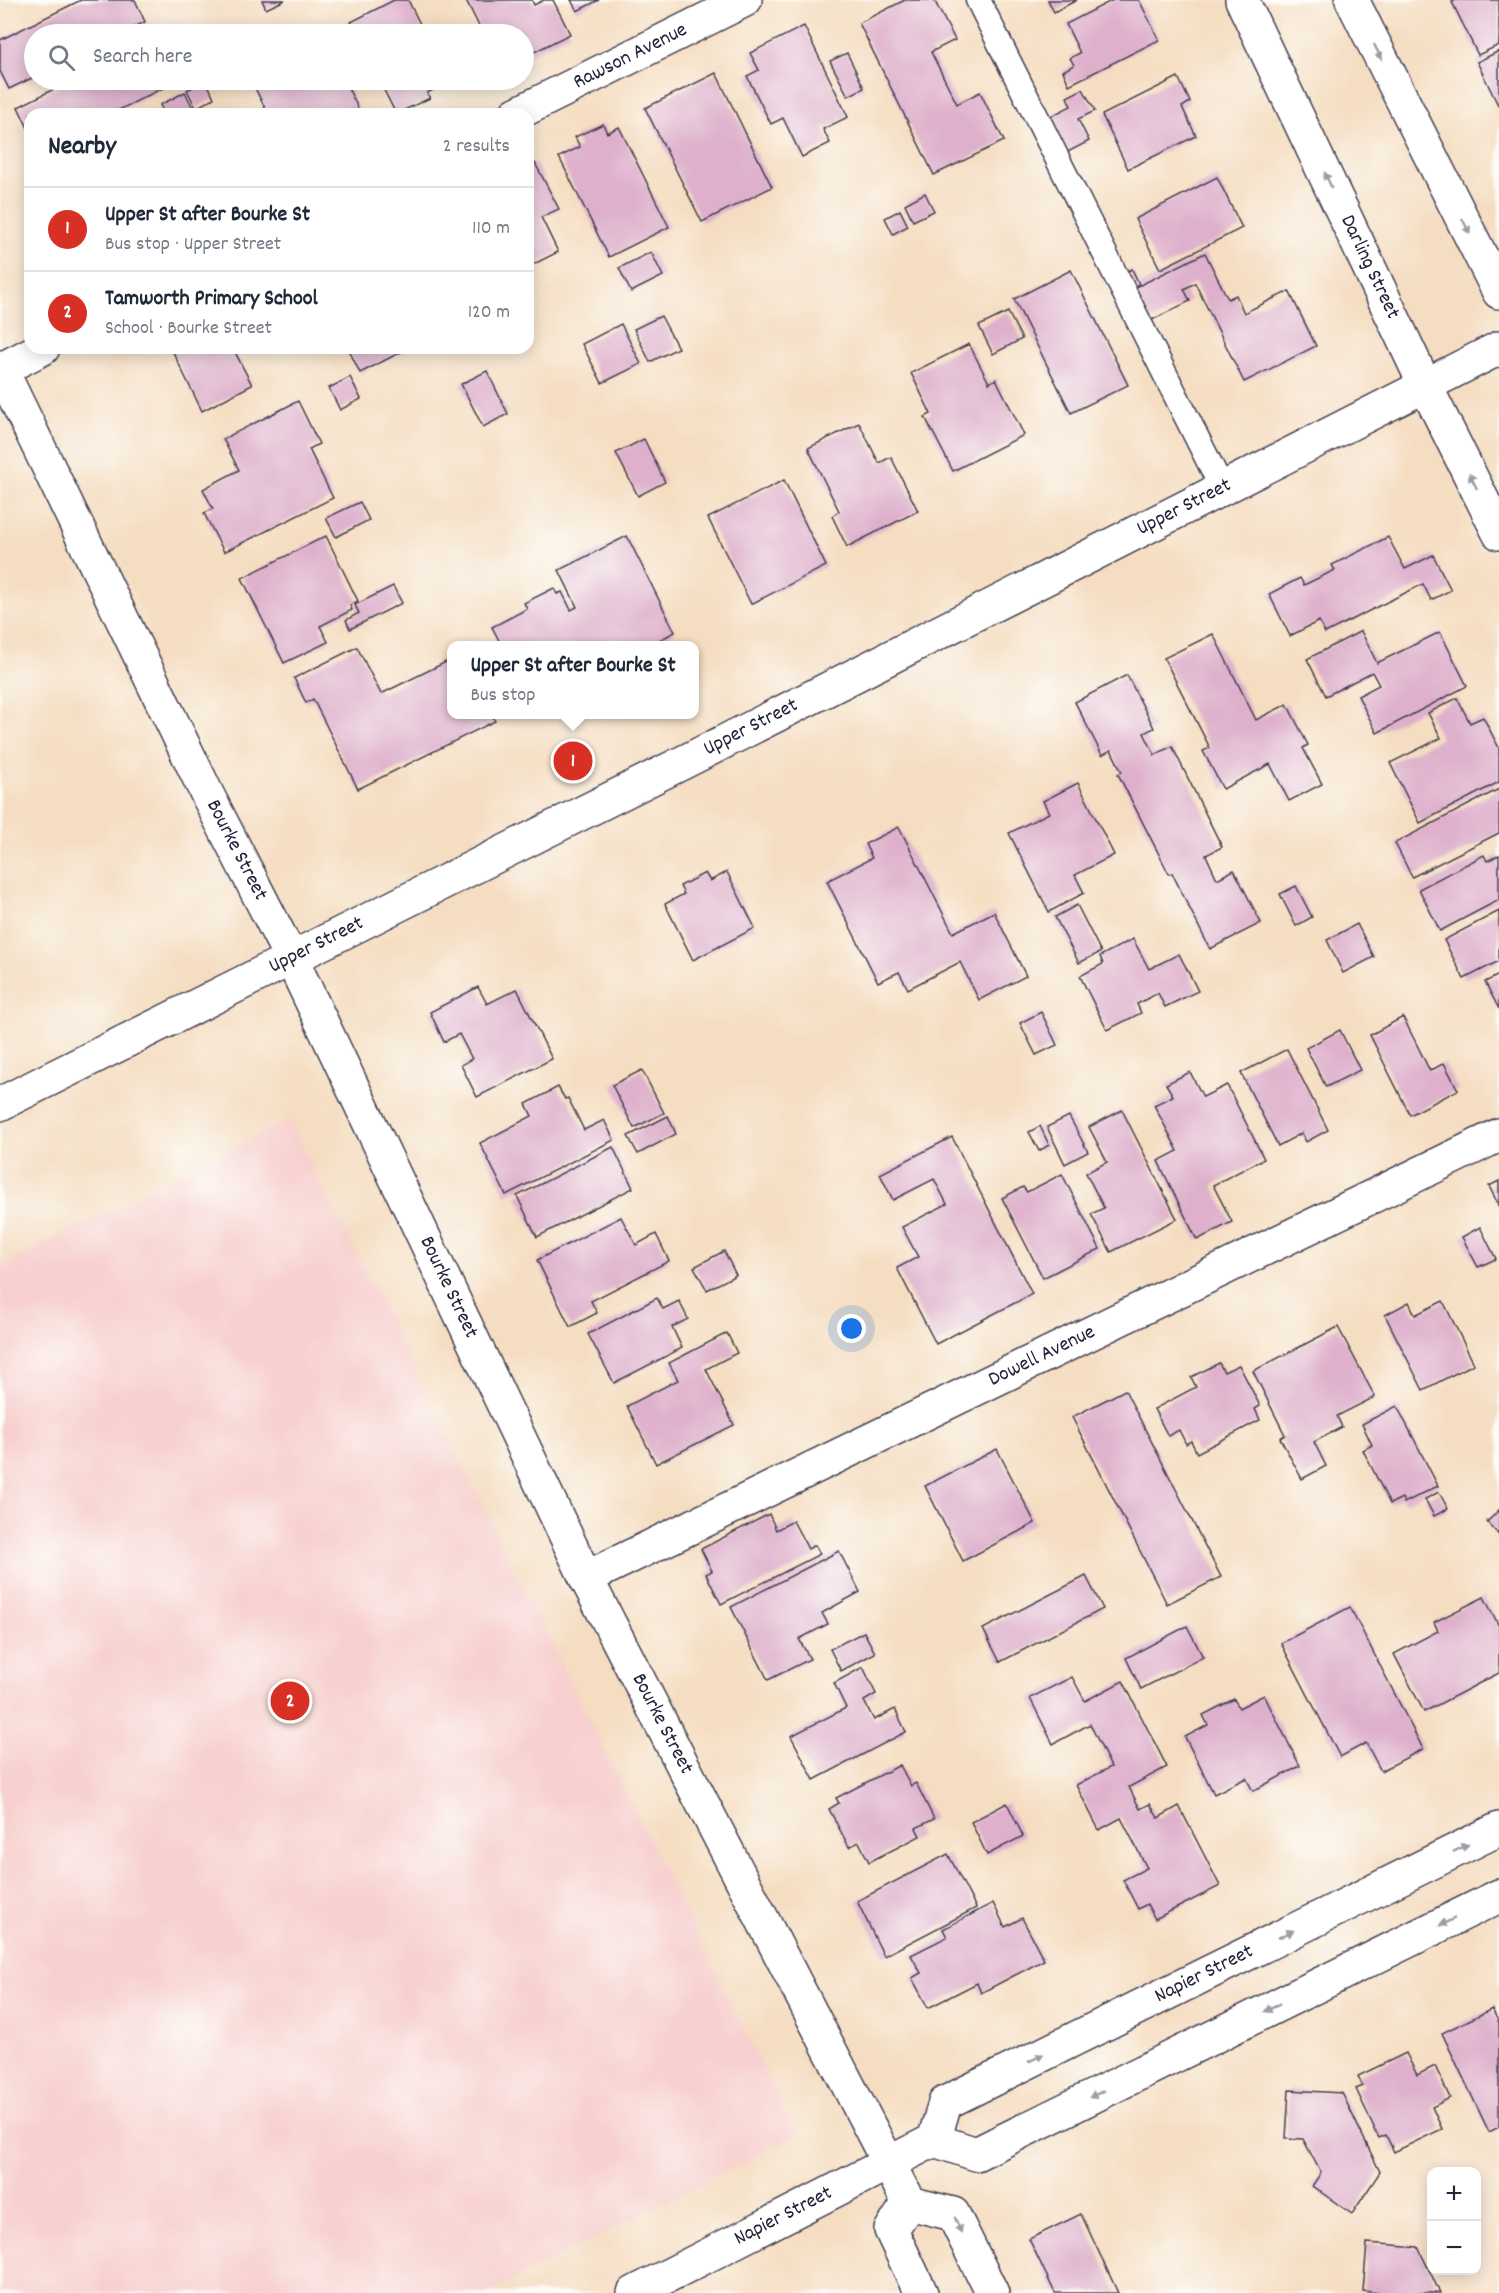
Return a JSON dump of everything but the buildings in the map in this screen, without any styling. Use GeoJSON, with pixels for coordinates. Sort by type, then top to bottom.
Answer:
{"type":"FeatureCollection","features":[{"type":"Feature","properties":{"kind":"street","name":"Rawson Avenue"},"geometry":{"type":"LineString","coordinates":[[528,108],[746,0]]}},
{"type":"Feature","properties":{"kind":"street","name":"Darling Street"},"geometry":{"type":"LineString","coordinates":[[1242,0],[1425,385],[1499,533]]}},
{"type":"Feature","properties":{"kind":"street"},"geometry":{"type":"LineString","coordinates":[[1352,0],[1499,292]]}},
{"type":"Feature","properties":{"kind":"street","name":"Upper Street"},"geometry":{"type":"LineString","coordinates":[[0,1104],[292,960],[1499,348]]}},
{"type":"Feature","properties":{"kind":"street"},"geometry":{"type":"LineString","coordinates":[[0,369],[31,354]]}},
{"type":"Feature","properties":{"kind":"street","name":"Bourke Street"},"geometry":{"type":"LineString","coordinates":[[0,369],[207,794],[292,960],[586,1578],[909,2203]]}},
{"type":"Feature","properties":{"kind":"street","name":"Dowell Avenue"},"geometry":{"type":"LineString","coordinates":[[586,1578],[1499,1136]]}},
{"type":"Feature","properties":{"kind":"street","name":"Napier Street"},"geometry":{"type":"LineString","coordinates":[[634,2293],[934,2140],[945,2103],[1499,1828]]}},
{"type":"Feature","properties":{"kind":"street"},"geometry":{"type":"LineString","coordinates":[[934,2140],[976,2154],[1499,1896]]}},
{"type":"Feature","properties":{"kind":"street"},"geometry":{"type":"LineString","coordinates":[[921,2293],[891,2230],[909,2203],[953,2214],[992,2293]]}},
{"type":"Feature","properties":{"kind":"lane"},"geometry":{"type":"LineString","coordinates":[[978,0],[1222,488]]}},
{"type":"Feature","properties":{"kind":"shaded area"},"geometry":{"type":"Polygon","coordinates":[[[289,1119],[797,2135],[486,2293],[0,2293],[0,1266],[289,1119]]]}},
{"type":"Feature","properties":{"kind":"place","name":"Upper St after Bourke St"},"geometry":{"type":"Point","coordinates":[573,761]}},
{"type":"Feature","properties":{"kind":"place","name":"Tamworth Primary School"},"geometry":{"type":"Point","coordinates":[290,1701]}}]}
